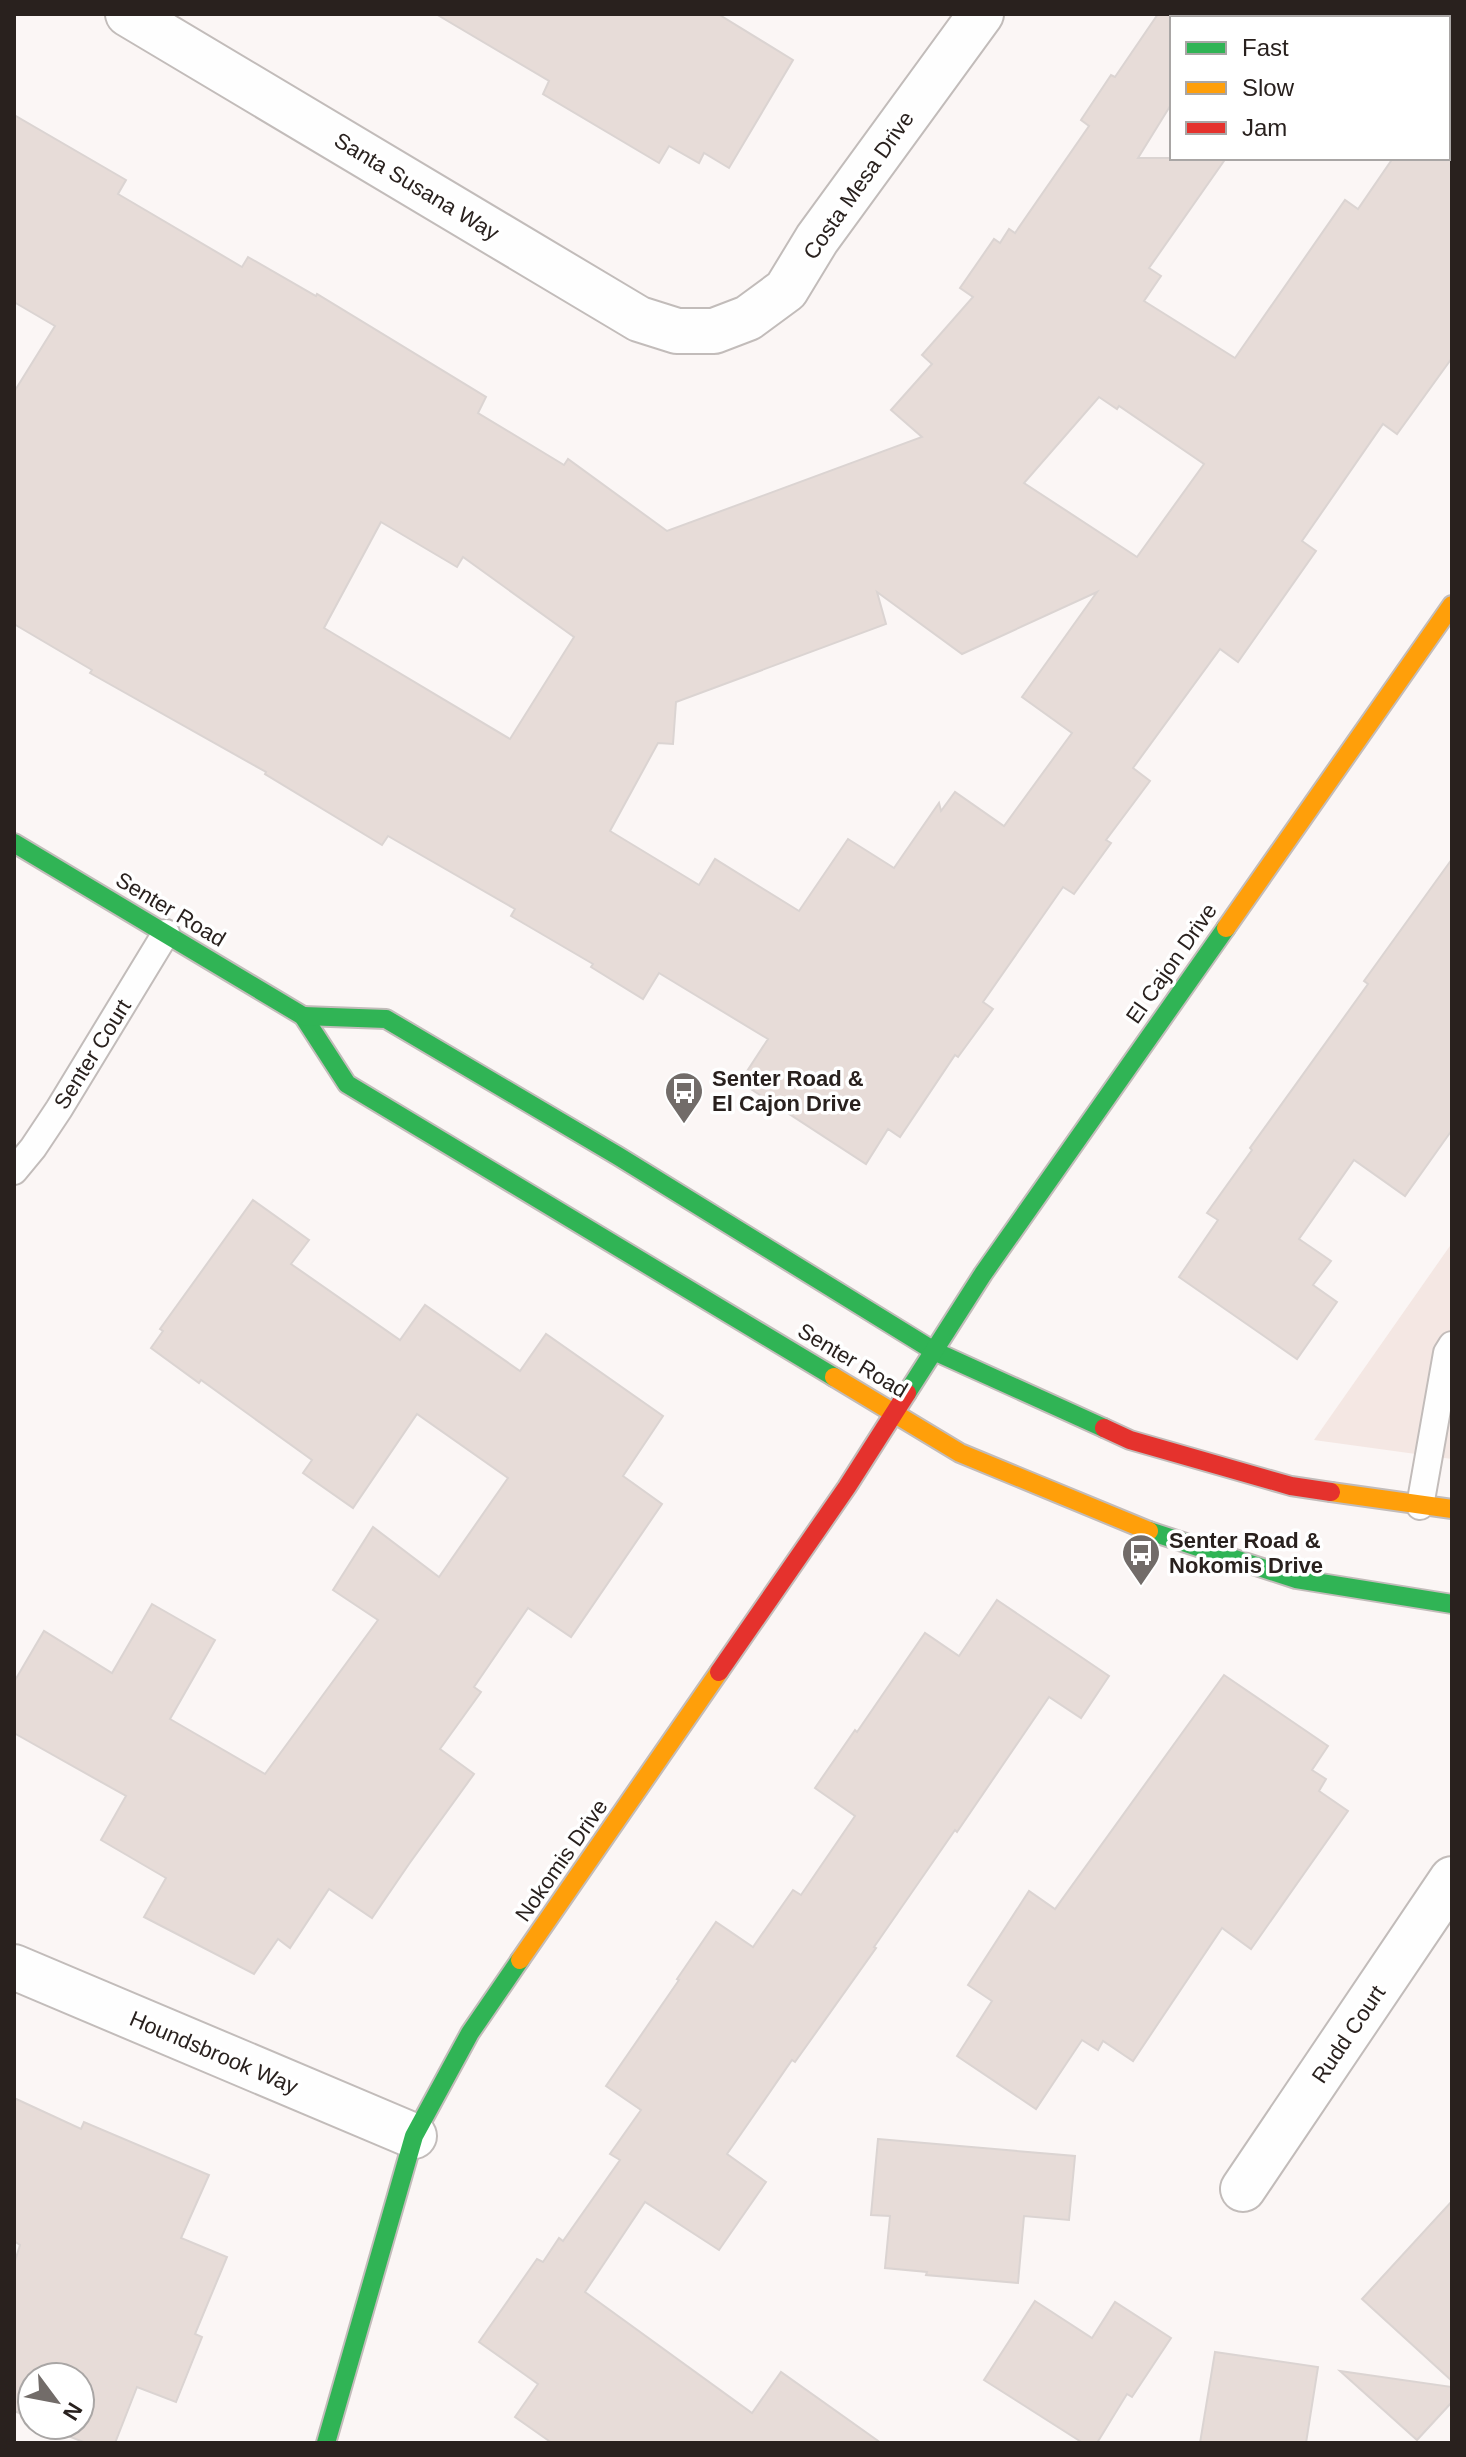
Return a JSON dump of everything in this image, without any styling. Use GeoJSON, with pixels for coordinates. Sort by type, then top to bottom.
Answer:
{"type":"FeatureCollection","features":[{"type":"Feature","properties":{"kind":"main road","name":"El Cajon Drive"},"geometry":{"type":"LineString","coordinates":[[934,1351],[992,1261],[1452,605]]}},
{"type":"Feature","properties":{"kind":"main road","name":"Senter Road"},"geometry":{"type":"LineString","coordinates":[[14,843],[303,1016],[347,1084],[960,1453],[1160,1536],[1296,1579],[1452,1604]]}},
{"type":"Feature","properties":{"kind":"main road","name":"Senter Road"},"geometry":{"type":"LineString","coordinates":[[303,1016],[386,1019],[618,1156],[934,1351],[1130,1440],[1291,1486],[1452,1509]]}},
{"type":"Feature","properties":{"kind":"main road","name":"Nokomis Drive"},"geometry":{"type":"LineString","coordinates":[[326,2443],[414,2136],[470,2033],[838,1500],[934,1351]]}},
{"type":"Feature","properties":{"kind":"street","name":"Santa Susana Way"},"geometry":{"type":"LineString","coordinates":[[128,14],[639,319],[677,331],[714,331]]}},
{"type":"Feature","properties":{"kind":"street","name":"Costa Mesa Drive"},"geometry":{"type":"LineString","coordinates":[[714,331],[748,318],[786,290],[817,239],[981,14]]}},
{"type":"Feature","properties":{"kind":"street","name":"Rudd Court"},"geometry":{"type":"LineString","coordinates":[[1243,2189],[1452,1879]]}},
{"type":"Feature","properties":{"kind":"street","name":"Houndsbrook Way"},"geometry":{"type":"LineString","coordinates":[[14,1967],[414,2136]]}},
{"type":"Feature","properties":{"kind":"lane","name":"Senter Court"},"geometry":{"type":"LineString","coordinates":[[14,1171],[59,1109],[166,933]]}},
{"type":"Feature","properties":{"kind":"lane"},"geometry":{"type":"LineString","coordinates":[[1420,1506],[1447,1353],[1452,1345]]}},
{"type":"Feature","properties":{"kind":"shaded area"},"geometry":{"type":"Polygon","coordinates":[[[1452,1243],[1452,1459],[1314,1440],[1452,1243]]]}},
{"type":"Feature","properties":{"kind":"building"},"geometry":{"type":"Polygon","coordinates":[[[436,14],[718,14],[793,60],[729,168],[704,153],[699,163],[669,146],[659,163],[543,94],[549,81],[436,14]]]}},
{"type":"Feature","properties":{"kind":"building"},"geometry":{"type":"Polygon","coordinates":[[[1158,14],[1172,14],[1170,106],[1138,158],[1225,160],[1149,268],[1161,276],[1144,301],[1235,358],[1345,200],[1358,209],[1392,160],[1452,158],[1452,358],[1397,434],[1383,424],[1302,541],[1316,551],[1238,662],[1220,649],[1133,768],[1150,781],[1106,840],[1111,843],[1074,894],[1063,887],[983,1002],[993,1009],[958,1057],[955,1055],[900,1137],[888,1129],[866,1164],[740,1082],[768,1039],[659,973],[643,999],[591,967],[593,964],[511,916],[515,909],[388,836],[382,845],[266,772],[90,673],[92,670],[14,624],[14,392],[55,326],[14,302],[14,115],[126,180],[118,194],[242,267],[248,257],[317,294],[486,397],[478,413],[564,465],[568,459],[667,531],[922,437],[891,410],[932,364],[922,355],[973,297],[960,288],[994,239],[1000,243],[1009,229],[1015,233],[1089,126],[1081,120],[1111,75],[1115,77],[1158,14]],[[1099,397],[1024,483],[1137,557],[1204,464],[1119,406],[1117,409],[1099,397]],[[381,522],[324,628],[510,739],[574,637],[463,557],[457,567],[381,522]],[[877,592],[886,624],[676,702],[673,744],[658,743],[610,831],[699,885],[715,859],[799,911],[848,839],[894,868],[939,803],[941,811],[955,792],[1004,826],[1072,733],[1022,697],[1097,592],[962,654],[877,592]]]}},
{"type":"Feature","properties":{"kind":"building"},"geometry":{"type":"Polygon","coordinates":[[[1452,859],[1452,1130],[1405,1196],[1354,1160],[1299,1239],[1331,1261],[1313,1285],[1337,1302],[1297,1359],[1179,1277],[1218,1220],[1207,1213],[1368,984],[1364,981],[1452,859]]]}},
{"type":"Feature","properties":{"kind":"building"},"geometry":{"type":"Polygon","coordinates":[[[253,1200],[309,1240],[291,1264],[400,1340],[425,1305],[520,1371],[546,1334],[663,1416],[623,1476],[662,1504],[571,1637],[528,1608],[474,1687],[481,1692],[440,1749],[474,1774],[372,1918],[329,1889],[290,1948],[278,1939],[254,1974],[144,1917],[166,1878],[101,1840],[126,1796],[14,1733],[14,1682],[44,1631],[112,1673],[152,1604],[215,1640],[170,1719],[265,1774],[378,1620],[333,1590],[373,1527],[439,1577],[508,1478],[417,1414],[353,1508],[303,1473],[312,1460],[151,1348],[163,1331],[160,1329],[253,1200]]]}},
{"type":"Feature","properties":{"kind":"building"},"geometry":{"type":"Polygon","coordinates":[[[997,1600],[1109,1676],[1081,1718],[1049,1697],[876,1948],[795,2062],[792,2060],[727,2154],[766,2182],[719,2250],[645,2202],[585,2292],[752,2413],[781,2372],[881,2443],[552,2443],[515,2417],[538,2384],[479,2342],[537,2259],[543,2262],[559,2238],[563,2241],[620,2160],[610,2154],[641,2110],[606,2086],[716,1922],[753,1947],[793,1890],[801,1895],[855,1816],[815,1788],[925,1633],[959,1656],[997,1600]]]}},
{"type":"Feature","properties":{"kind":"building"},"geometry":{"type":"Polygon","coordinates":[[[1224,1675],[1328,1746],[1312,1770],[1326,1779],[1319,1791],[1348,1811],[1251,1949],[1222,1928],[1133,2061],[1103,2041],[1098,2050],[1082,2040],[1036,2109],[957,2056],[992,2001],[968,1985],[1029,1891],[1055,1909],[1224,1675]]]}},
{"type":"Feature","properties":{"kind":"building"},"geometry":{"type":"Polygon","coordinates":[[[14,2098],[81,2129],[84,2122],[209,2175],[181,2238],[227,2257],[195,2334],[202,2337],[176,2402],[137,2387],[115,2443],[86,2443],[81,2441],[96,2441],[96,2361],[16,2361],[14,2411],[14,2264],[20,2245],[14,2241],[14,2098]]]}},
{"type":"Feature","properties":{"kind":"building"},"geometry":{"type":"Polygon","coordinates":[[[878,2139],[1075,2156],[1069,2220],[1024,2216],[1018,2283],[885,2268],[890,2216],[871,2215],[878,2139]]]}},
{"type":"Feature","properties":{"kind":"building"},"geometry":{"type":"Polygon","coordinates":[[[1452,2201],[1452,2381],[1362,2299],[1452,2201]]]}},
{"type":"Feature","properties":{"kind":"building"},"geometry":{"type":"Polygon","coordinates":[[[1035,2301],[1092,2338],[1115,2302],[1171,2338],[1132,2397],[1127,2394],[1097,2443],[1083,2443],[984,2380],[1035,2301]]]}},
{"type":"Feature","properties":{"kind":"building"},"geometry":{"type":"Polygon","coordinates":[[[1215,2352],[1318,2367],[1306,2443],[1200,2443],[1215,2352]]]}},
{"type":"Feature","properties":{"kind":"building"},"geometry":{"type":"Polygon","coordinates":[[[1340,2371],[1452,2387],[1452,2402],[1417,2440],[1340,2371]]]}},
{"type":"Feature","properties":{"kind":"traffic: fast"},"geometry":{"type":"LineString","coordinates":[[14,843],[303,1016],[347,1084],[834,1377]]}},
{"type":"Feature","properties":{"kind":"traffic: fast"},"geometry":{"type":"LineString","coordinates":[[907,1393],[983,1274],[1226,928]]}},
{"type":"Feature","properties":{"kind":"traffic: fast"},"geometry":{"type":"LineString","coordinates":[[303,1016],[386,1019],[618,1156],[934,1351],[1104,1428]]}},
{"type":"Feature","properties":{"kind":"traffic: fast"},"geometry":{"type":"LineString","coordinates":[[1149,1531],[1296,1579],[1452,1604]]}},
{"type":"Feature","properties":{"kind":"traffic: fast"},"geometry":{"type":"LineString","coordinates":[[326,2443],[414,2136],[470,2033],[520,1960]]}},
{"type":"Feature","properties":{"kind":"traffic: slow"},"geometry":{"type":"LineString","coordinates":[[1226,928],[1452,605]]}},
{"type":"Feature","properties":{"kind":"traffic: slow"},"geometry":{"type":"LineString","coordinates":[[834,1377],[960,1453],[1149,1531]]}},
{"type":"Feature","properties":{"kind":"traffic: slow"},"geometry":{"type":"LineString","coordinates":[[1331,1492],[1452,1509]]}},
{"type":"Feature","properties":{"kind":"traffic: slow"},"geometry":{"type":"LineString","coordinates":[[520,1960],[719,1672]]}},
{"type":"Feature","properties":{"kind":"traffic: jam"},"geometry":{"type":"LineString","coordinates":[[719,1672],[847,1487],[907,1393]]}},
{"type":"Feature","properties":{"kind":"traffic: jam"},"geometry":{"type":"LineString","coordinates":[[1104,1428],[1130,1440],[1291,1486],[1331,1492]]}},
{"type":"Feature","properties":{"kind":"place","name":"Senter Road & El Cajon Drive"},"geometry":{"type":"Point","coordinates":[684,1125]}},
{"type":"Feature","properties":{"kind":"place","name":"Senter Road & Nokomis Drive"},"geometry":{"type":"Point","coordinates":[1141,1587]}}]}
